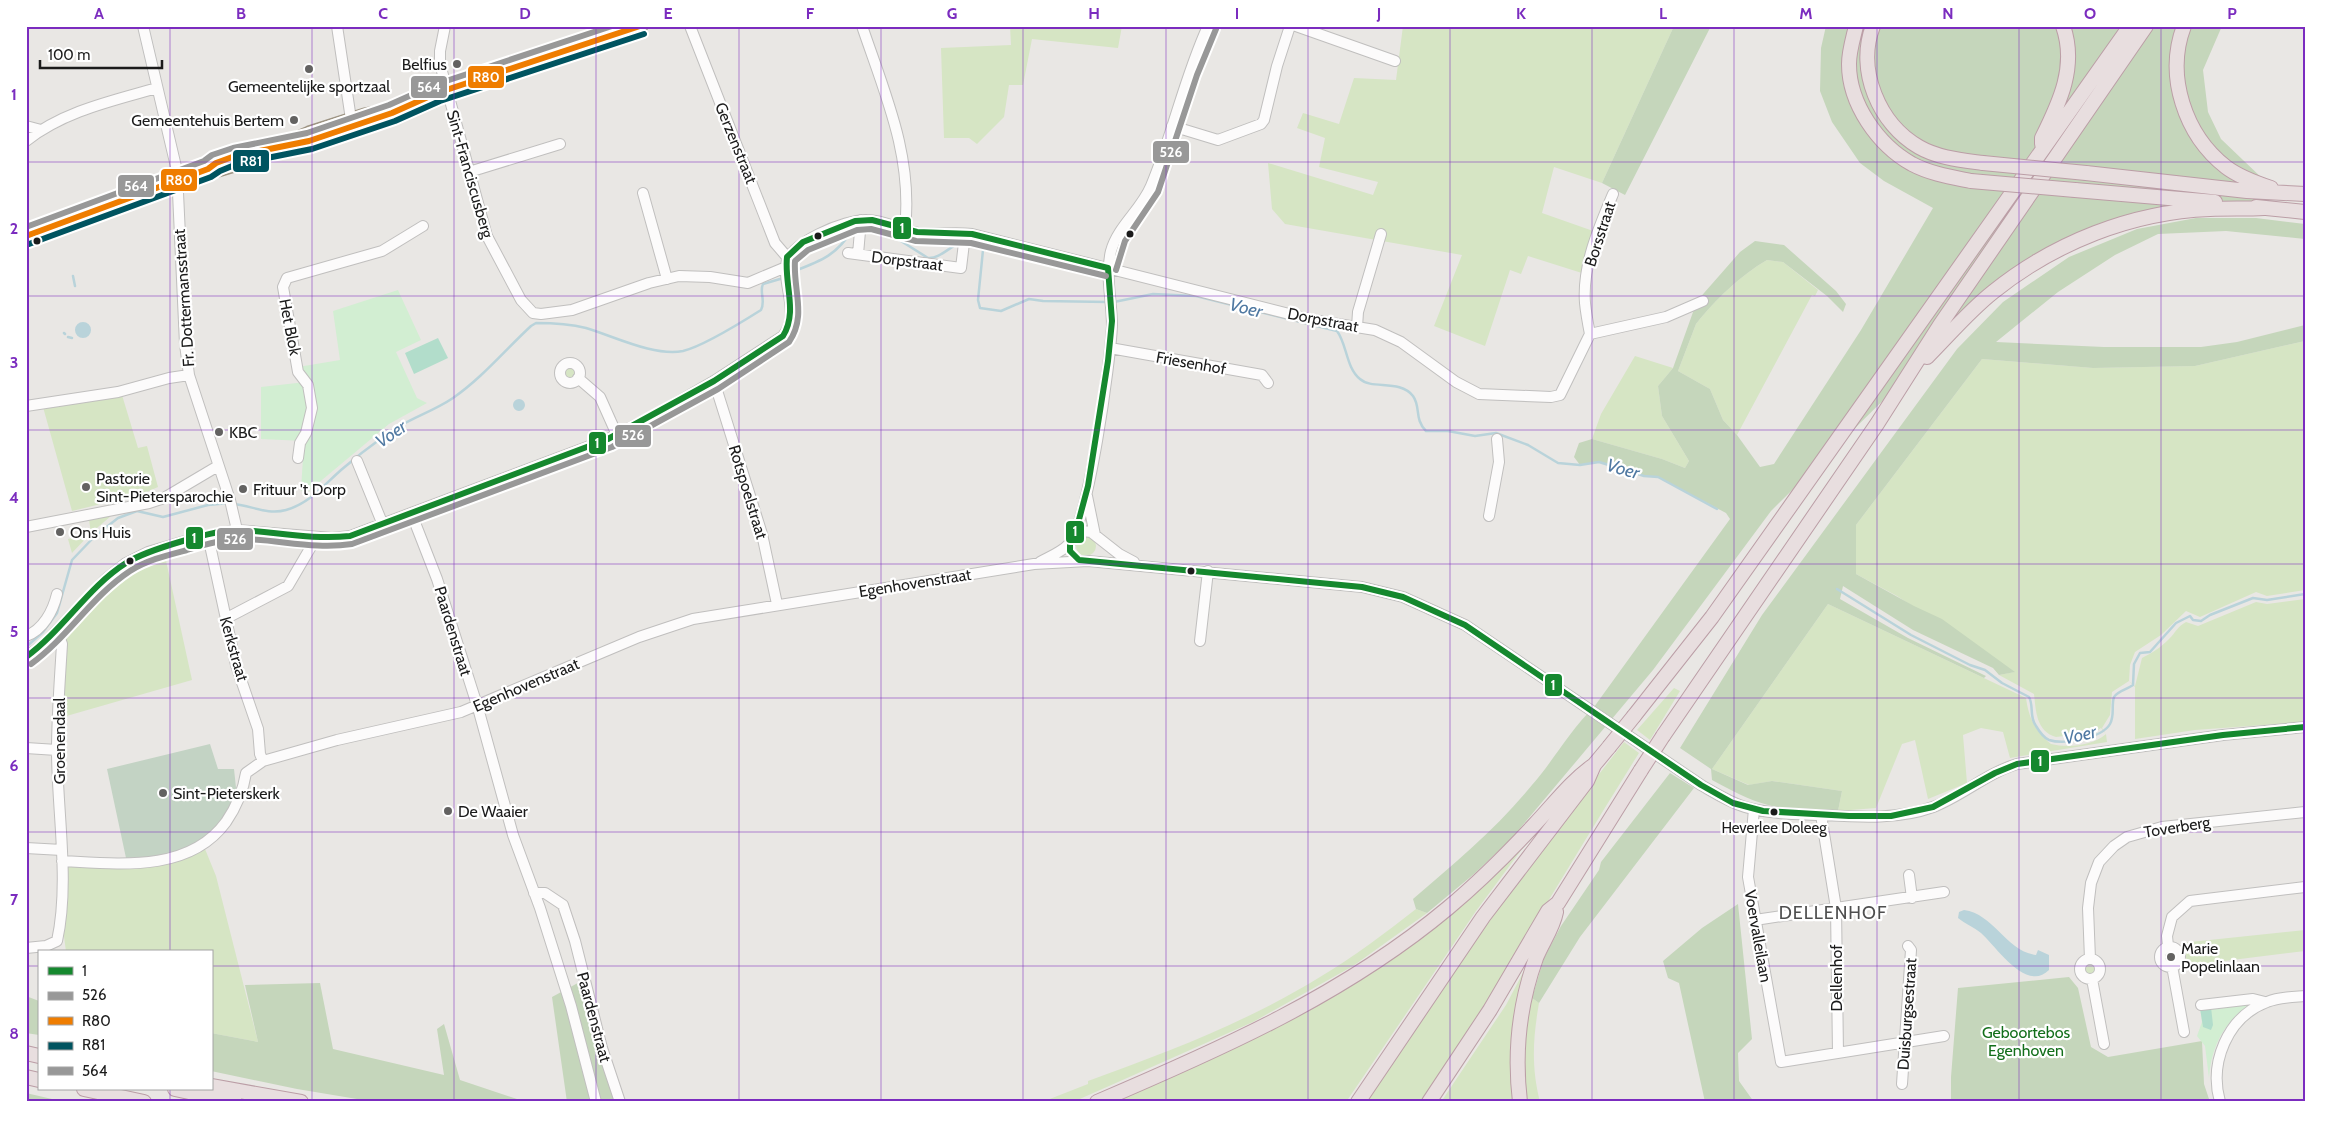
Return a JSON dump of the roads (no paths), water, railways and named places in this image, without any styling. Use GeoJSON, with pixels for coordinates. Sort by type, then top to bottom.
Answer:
{"type":"FeatureCollection","features":[{"type":"Feature","properties":{"kind":"highway"},"geometry":{"type":"LineString","coordinates":[[1856,26],[1849,65],[1853,88],[1863,113],[1875,133],[1912,164],[1939,175],[1971,181],[2305,212]]}},
{"type":"Feature","properties":{"kind":"highway"},"geometry":{"type":"LineString","coordinates":[[1873,26],[1868,49],[1870,83],[1877,101],[1887,118],[1901,133],[1919,147],[1938,155],[1982,163],[2247,191],[2279,191],[2305,194]]}},
{"type":"Feature","properties":{"kind":"highway"},"geometry":{"type":"LineString","coordinates":[[2040,154],[2042,138],[2059,104],[2068,74],[2068,42],[2063,26]]}},
{"type":"Feature","properties":{"kind":"highway"},"geometry":{"type":"LineString","coordinates":[[1097,1102],[1252,1032],[1302,1007],[1374,963],[1427,925],[1467,892],[1537,822],[1579,776],[1594,765],[1712,617],[1982,232],[2040,154],[2130,26]]}},
{"type":"Feature","properties":{"kind":"highway"},"geometry":{"type":"LineString","coordinates":[[1520,1102],[1517,1053],[1522,1003],[1537,956],[1555,916],[1558,903],[1663,736],[1912,371],[1940,325],[2146,26]]}},
{"type":"Feature","properties":{"kind":"highway"},"geometry":{"type":"LineString","coordinates":[[2184,26],[2178,52],[2177,79],[2182,103],[2191,126],[2212,155],[2228,169],[2246,179],[2279,191]]}},
{"type":"Feature","properties":{"kind":"highway"},"geometry":{"type":"LineString","coordinates":[[1912,371],[1992,293],[2022,270],[2080,238],[2110,227],[2167,214],[2209,209],[2264,208]]}},
{"type":"Feature","properties":{"kind":"highway"},"geometry":{"type":"LineString","coordinates":[[1358,1102],[1483,917],[1587,780],[1594,765]]}},
{"type":"Feature","properties":{"kind":"highway"},"geometry":{"type":"LineString","coordinates":[[1429,1102],[1490,1010],[1548,911],[1558,903]]}},
{"type":"Feature","properties":{"kind":"highway"},"geometry":{"type":"LineString","coordinates":[[212,1086],[302,1102]]}},
{"type":"Feature","properties":{"kind":"highway"},"geometry":{"type":"LineString","coordinates":[[89,1090],[144,1102]]}},
{"type":"Feature","properties":{"kind":"highway"},"geometry":{"type":"LineString","coordinates":[[180,1090],[235,1102]]}},
{"type":"Feature","properties":{"kind":"main road"},"geometry":{"type":"LineString","coordinates":[[26,236],[208,169],[223,169],[280,146],[309,141],[352,123],[392,113],[447,90],[641,26]]}},
{"type":"Feature","properties":{"kind":"main road"},"geometry":{"type":"LineString","coordinates":[[26,232],[41,230]]}},
{"type":"Feature","properties":{"kind":"street","name":"Fr. Dottermansstraat"},"geometry":{"type":"LineString","coordinates":[[143,26],[178,180],[176,190],[185,344],[189,375],[231,504],[237,530]]}},
{"type":"Feature","properties":{"kind":"street"},"geometry":{"type":"LineString","coordinates":[[337,26],[352,123]]}},
{"type":"Feature","properties":{"kind":"street","name":"Sint-Franciscusberg"},"geometry":{"type":"LineString","coordinates":[[445,26],[440,51],[440,64],[487,236],[521,300],[533,313],[540,314],[572,310],[667,279],[696,276],[748,283],[786,262]]}},
{"type":"Feature","properties":{"kind":"street","name":"Gerzenstraat"},"geometry":{"type":"LineString","coordinates":[[690,26],[775,243],[786,262]]}},
{"type":"Feature","properties":{"kind":"street"},"geometry":{"type":"LineString","coordinates":[[862,26],[900,137],[907,211],[905,230]]}},
{"type":"Feature","properties":{"kind":"street"},"geometry":{"type":"LineString","coordinates":[[1088,486],[1088,502],[1097,537],[1098,552],[1086,561],[1072,555],[1072,539],[1088,486],[1110,348],[1108,268],[1114,242],[1150,188],[1189,72],[1208,26]]}},
{"type":"Feature","properties":{"kind":"street"},"geometry":{"type":"LineString","coordinates":[[1172,126],[1218,140],[1261,124],[1264,120],[1277,66],[1290,26]]}},
{"type":"Feature","properties":{"kind":"street"},"geometry":{"type":"LineString","coordinates":[[1296,26],[1395,61]]}},
{"type":"Feature","properties":{"kind":"street"},"geometry":{"type":"LineString","coordinates":[[26,141],[41,130],[92,107],[157,88]]}},
{"type":"Feature","properties":{"kind":"street"},"geometry":{"type":"LineString","coordinates":[[26,126],[41,130]]}},
{"type":"Feature","properties":{"kind":"street"},"geometry":{"type":"LineString","coordinates":[[469,172],[560,144]]}},
{"type":"Feature","properties":{"kind":"street"},"geometry":{"type":"LineString","coordinates":[[644,193],[667,279]]}},
{"type":"Feature","properties":{"kind":"street","name":"Borsstraat"},"geometry":{"type":"LineString","coordinates":[[1590,334],[1585,301],[1588,267],[1603,218],[1613,194]]}},
{"type":"Feature","properties":{"kind":"street","name":"Dorpstraat"},"geometry":{"type":"LineString","coordinates":[[786,262],[803,242],[846,223],[860,226],[878,221],[905,230],[933,234],[972,234],[1313,320],[1375,330],[1401,342],[1456,382],[1479,394],[1551,397],[1560,395],[1590,334]]}},
{"type":"Feature","properties":{"kind":"street","name":"Het Blok"},"geometry":{"type":"LineString","coordinates":[[298,458],[300,443],[306,433],[312,408],[308,385],[298,372],[282,286],[286,278],[382,251],[423,226]]}},
{"type":"Feature","properties":{"kind":"street","name":"Dorpstraat"},"geometry":{"type":"LineString","coordinates":[[860,226],[853,254],[961,268],[964,243]]}},
{"type":"Feature","properties":{"kind":"street"},"geometry":{"type":"LineString","coordinates":[[1357,327],[1358,312],[1381,234]]}},
{"type":"Feature","properties":{"kind":"street"},"geometry":{"type":"LineString","coordinates":[[30,642],[57,632],[95,589],[133,559],[166,546],[237,530],[314,537],[347,537],[412,515],[617,435],[714,381],[774,342],[788,328],[791,310],[786,262]]}},
{"type":"Feature","properties":{"kind":"street"},"geometry":{"type":"LineString","coordinates":[[1590,334],[1666,317],[1703,301]]}},
{"type":"Feature","properties":{"kind":"street","name":"Friesenhof"},"geometry":{"type":"LineString","coordinates":[[1110,348],[1262,376],[1268,383]]}},
{"type":"Feature","properties":{"kind":"street"},"geometry":{"type":"LineString","coordinates":[[26,406],[118,392],[169,378],[189,375]]}},
{"type":"Feature","properties":{"kind":"street"},"geometry":{"type":"LineString","coordinates":[[578,378],[600,396],[617,435]]}},
{"type":"Feature","properties":{"kind":"street","name":"Rotspoelstraat"},"geometry":{"type":"LineString","coordinates":[[714,381],[762,534],[777,604]]}},
{"type":"Feature","properties":{"kind":"street"},"geometry":{"type":"LineString","coordinates":[[1489,516],[1498,462],[1497,438]]}},
{"type":"Feature","properties":{"kind":"street"},"geometry":{"type":"LineString","coordinates":[[357,461],[383,525]]}},
{"type":"Feature","properties":{"kind":"street"},"geometry":{"type":"LineString","coordinates":[[26,527],[149,503],[164,498],[218,466]]}},
{"type":"Feature","properties":{"kind":"street","name":"Paardenstraat"},"geometry":{"type":"LineString","coordinates":[[412,515],[437,579],[477,706],[507,815],[540,908],[571,1006],[596,1102]]}},
{"type":"Feature","properties":{"kind":"street"},"geometry":{"type":"LineString","coordinates":[[1072,539],[1086,531],[1097,537]]}},
{"type":"Feature","properties":{"kind":"street","name":"Kerkstraat"},"geometry":{"type":"LineString","coordinates":[[208,536],[236,665],[258,729],[260,754],[263,761]]}},
{"type":"Feature","properties":{"kind":"street"},"geometry":{"type":"LineString","coordinates":[[225,619],[294,581],[314,537]]}},
{"type":"Feature","properties":{"kind":"street","name":"Egenhovenstraat"},"geometry":{"type":"LineString","coordinates":[[1097,537],[1121,556],[1140,565]]}},
{"type":"Feature","properties":{"kind":"street","name":"Egenhovenstraat"},"geometry":{"type":"LineString","coordinates":[[1034,564],[1057,553],[1072,539]]}},
{"type":"Feature","properties":{"kind":"street","name":"Egenhovenstraat"},"geometry":{"type":"LineString","coordinates":[[26,848],[62,856],[116,863],[169,859],[184,855],[207,842],[220,831],[241,796],[246,773],[263,761],[338,740],[461,712],[622,644],[693,619],[1034,564],[1086,561],[1362,586],[1403,597],[1465,625],[1701,785],[1732,802],[1754,809],[1787,814],[1883,817],[1912,813],[1944,802],[2006,768],[2025,762],[2222,735],[2305,726]]}},
{"type":"Feature","properties":{"kind":"street"},"geometry":{"type":"LineString","coordinates":[[1200,642],[1208,571]]}},
{"type":"Feature","properties":{"kind":"street"},"geometry":{"type":"LineString","coordinates":[[26,657],[35,632],[53,609],[57,594]]}},
{"type":"Feature","properties":{"kind":"street","name":"Groenendaal"},"geometry":{"type":"LineString","coordinates":[[26,948],[46,946],[57,941],[60,928],[62,856],[57,750],[62,644],[57,632]]}},
{"type":"Feature","properties":{"kind":"street"},"geometry":{"type":"LineString","coordinates":[[26,748],[57,750]]}},
{"type":"Feature","properties":{"kind":"street","name":"Voervalleilaan"},"geometry":{"type":"LineString","coordinates":[[1754,809],[1748,877],[1781,1062],[1838,1053]]}},
{"type":"Feature","properties":{"kind":"street","name":"Toverberg"},"geometry":{"type":"LineString","coordinates":[[2090,959],[2088,908],[2090,883],[2099,862],[2114,846],[2127,837],[2162,827],[2305,812]]}},
{"type":"Feature","properties":{"kind":"street","name":"Dellenhof"},"geometry":{"type":"LineString","coordinates":[[1821,815],[1836,908],[1838,1053]]}},
{"type":"Feature","properties":{"kind":"street"},"geometry":{"type":"LineString","coordinates":[[1909,875],[1912,898]]}},
{"type":"Feature","properties":{"kind":"street"},"geometry":{"type":"LineString","coordinates":[[2168,946],[2167,936],[2172,917],[2190,901],[2305,887]]}},
{"type":"Feature","properties":{"kind":"street"},"geometry":{"type":"LineString","coordinates":[[1755,920],[1944,892]]}},
{"type":"Feature","properties":{"kind":"street","name":"Paardenstraat"},"geometry":{"type":"LineString","coordinates":[[534,893],[545,894],[563,905],[575,941],[602,1048],[620,1102]]}},
{"type":"Feature","properties":{"kind":"street","name":"Duisburgsestraat"},"geometry":{"type":"LineString","coordinates":[[1902,1084],[1911,950],[1908,946]]}},
{"type":"Feature","properties":{"kind":"street"},"geometry":{"type":"LineString","coordinates":[[2168,946],[2176,948],[2180,954],[2180,960],[2172,966],[2166,966],[2160,958],[2161,952],[2168,946]]}},
{"type":"Feature","properties":{"kind":"street","name":"Toverberg"},"geometry":{"type":"LineString","coordinates":[[2090,959],[2098,963],[2100,970],[2097,976],[2092,979],[2085,979],[2080,971],[2082,962],[2090,959]]}},
{"type":"Feature","properties":{"kind":"street"},"geometry":{"type":"LineString","coordinates":[[2172,966],[2184,1032]]}},
{"type":"Feature","properties":{"kind":"street","name":"Toverberg"},"geometry":{"type":"LineString","coordinates":[[2092,979],[2104,1044]]}},
{"type":"Feature","properties":{"kind":"street"},"geometry":{"type":"LineString","coordinates":[[2220,1102],[2217,1073],[2224,1044],[2231,1030],[2265,1002],[2279,998],[2305,996]]}},
{"type":"Feature","properties":{"kind":"street"},"geometry":{"type":"LineString","coordinates":[[2202,1004],[2253,999],[2265,1002]]}},
{"type":"Feature","properties":{"kind":"street"},"geometry":{"type":"LineString","coordinates":[[1838,1053],[1944,1036]]}},
{"type":"Feature","properties":{"kind":"water"},"geometry":{"type":"Polygon","coordinates":[[[80,322],[86,322],[91,327],[89,336],[80,338],[75,333],[75,327],[80,322]]]}},
{"type":"Feature","properties":{"kind":"water"},"geometry":{"type":"Polygon","coordinates":[[[521,399],[524,400],[524,410],[517,411],[514,410],[513,403],[514,400],[521,399]]]}},
{"type":"Feature","properties":{"kind":"water"},"geometry":{"type":"Polygon","coordinates":[[[1964,910],[1984,918],[2016,947],[2036,955],[2038,950],[2049,955],[2049,970],[2040,976],[2031,976],[2021,972],[1981,933],[1958,918],[1959,912],[1964,910]]]}},
{"type":"Feature","properties":{"kind":"waterway","name":"Voer"},"geometry":{"type":"LineString","coordinates":[[862,228],[885,231],[928,258],[942,254],[963,241],[970,240],[976,243],[983,250],[978,300],[980,308],[1001,311],[1029,299],[1108,302]]}},
{"type":"Feature","properties":{"kind":"waterway","name":"Voer"},"geometry":{"type":"LineString","coordinates":[[792,272],[834,252],[853,229],[857,229]]}},
{"type":"Feature","properties":{"kind":"waterway"},"geometry":{"type":"LineString","coordinates":[[73,276],[75,286]]}},
{"type":"Feature","properties":{"kind":"waterway","name":"Voer"},"geometry":{"type":"LineString","coordinates":[[234,504],[260,510],[279,511],[302,503],[391,431],[445,403],[464,390],[536,323],[586,328],[634,345],[660,351],[683,351],[712,339],[761,310],[763,284],[780,279]]}},
{"type":"Feature","properties":{"kind":"waterway","name":"Voer"},"geometry":{"type":"LineString","coordinates":[[1114,302],[1153,294],[1196,296],[1337,331],[1355,374],[1365,382],[1394,386],[1407,391],[1413,396],[1417,404],[1420,422],[1426,431],[1448,431],[1475,436],[1496,433],[1528,445],[1558,463],[1580,465],[1599,462],[1644,476],[1658,477],[1717,509]]}},
{"type":"Feature","properties":{"kind":"waterway"},"geometry":{"type":"LineString","coordinates":[[68,337],[72,338]]}},
{"type":"Feature","properties":{"kind":"waterway","name":"Voer"},"geometry":{"type":"LineString","coordinates":[[26,647],[43,632],[57,613],[72,560],[94,537],[118,518],[137,511],[163,517],[208,505],[229,503]]}},
{"type":"Feature","properties":{"kind":"waterway","name":"Voer"},"geometry":{"type":"LineString","coordinates":[[1837,589],[1911,635],[1970,665],[1985,670],[2002,683],[2029,697],[2034,723],[2040,732],[2049,740],[2064,742],[2091,737],[2106,729],[2110,724],[2113,714],[2114,697],[2133,685],[2134,664],[2140,653],[2150,652],[2176,623],[2190,616],[2193,620],[2201,621],[2210,615],[2253,598],[2267,600],[2305,594]]}},
{"type":"Feature","properties":{"kind":"place","name":"Belfius"},"geometry":{"type":"Point","coordinates":[457,64]}},
{"type":"Feature","properties":{"kind":"place","name":"Gemeentelijke sportzaal"},"geometry":{"type":"Point","coordinates":[309,69]}},
{"type":"Feature","properties":{"kind":"place","name":"Gemeentehuis Bertem"},"geometry":{"type":"Point","coordinates":[294,120]}},
{"type":"Feature","properties":{"kind":"place","name":"KBC"},"geometry":{"type":"Point","coordinates":[219,432]}},
{"type":"Feature","properties":{"kind":"place","name":"Pastorie Sint-Pietersparochie"},"geometry":{"type":"Point","coordinates":[86,487]}},
{"type":"Feature","properties":{"kind":"place","name":"Frituur 't Dorp"},"geometry":{"type":"Point","coordinates":[243,489]}},
{"type":"Feature","properties":{"kind":"place","name":"Ons Huis"},"geometry":{"type":"Point","coordinates":[60,532]}},
{"type":"Feature","properties":{"kind":"place","name":"Sint-Pieterskerk"},"geometry":{"type":"Point","coordinates":[163,793]}},
{"type":"Feature","properties":{"kind":"place","name":"De Waaier"},"geometry":{"type":"Point","coordinates":[448,811]}},
{"type":"Feature","properties":{"kind":"place","name":"Heverlee Doleeg"},"geometry":{"type":"Point","coordinates":[1774,812]}},
{"type":"Feature","properties":{"kind":"place","name":"Marie Popelinlaan"},"geometry":{"type":"Point","coordinates":[2171,957]}},
{"type":"Feature","properties":{"kind":"district","name":"DELLENHOF"},"geometry":{"type":"Point","coordinates":[1833,913]}},
{"type":"Feature","properties":{"kind":"park label","name":"Geboortebos Egenhoven"},"geometry":{"type":"Point","coordinates":[2026,1041]}}]}
